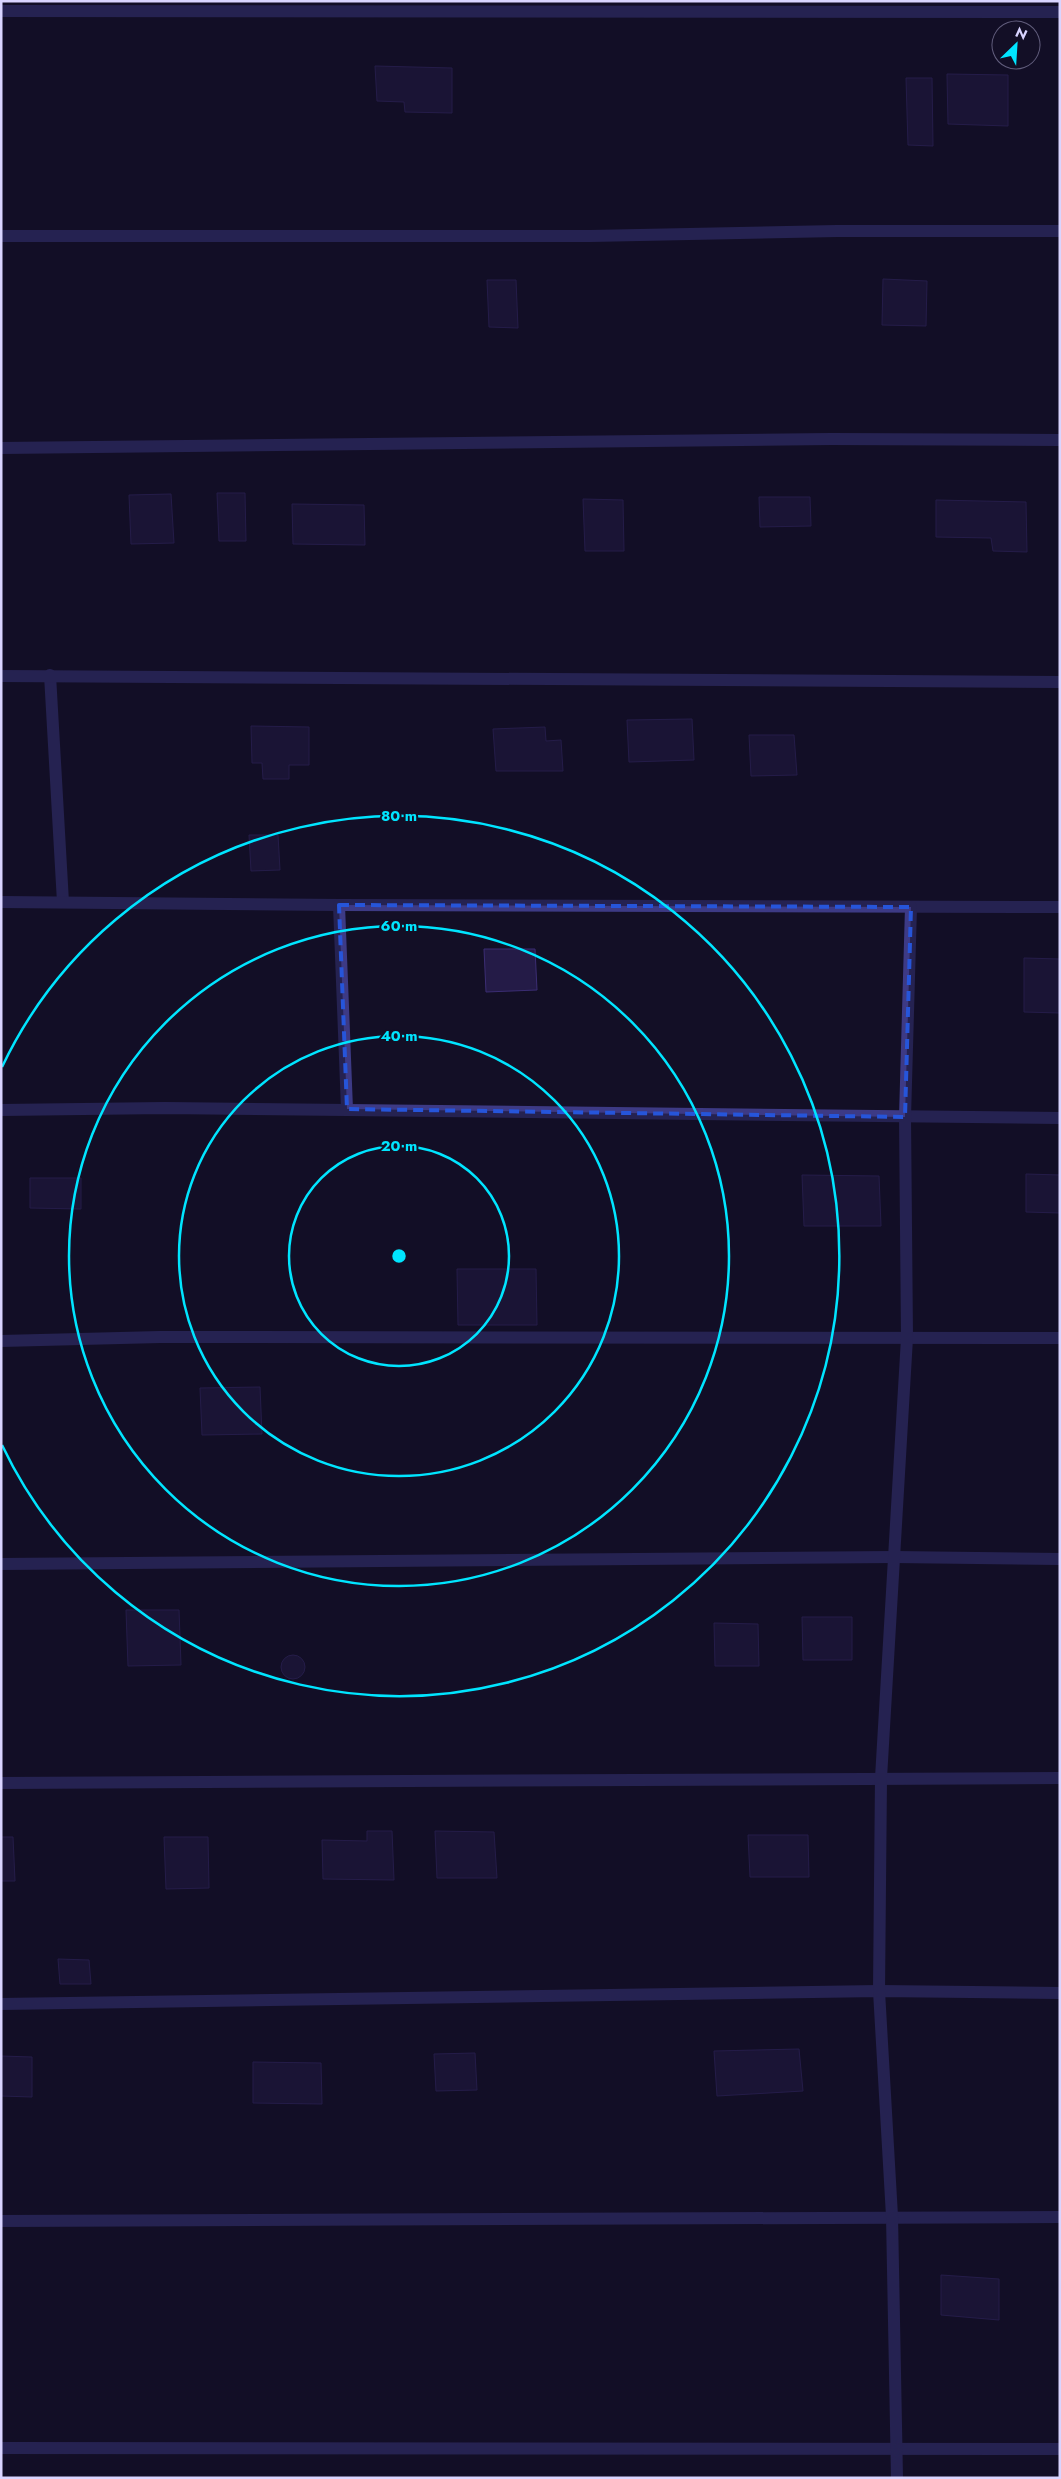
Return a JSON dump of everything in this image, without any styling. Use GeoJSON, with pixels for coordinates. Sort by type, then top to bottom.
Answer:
{"type":"FeatureCollection","features":[{"type":"Feature","properties":{"kind":"street"},"geometry":{"type":"LineString","coordinates":[[1,11],[1060,12]]}},
{"type":"Feature","properties":{"kind":"street"},"geometry":{"type":"LineString","coordinates":[[1,236],[590,236],[837,231],[1060,231]]}},
{"type":"Feature","properties":{"kind":"street"},"geometry":{"type":"LineString","coordinates":[[1,448],[811,440],[1060,440]]}},
{"type":"Feature","properties":{"kind":"street"},"geometry":{"type":"LineString","coordinates":[[50,675],[63,902]]}},
{"type":"Feature","properties":{"kind":"street"},"geometry":{"type":"LineString","coordinates":[[1,676],[1060,682]]}},
{"type":"Feature","properties":{"kind":"street"},"geometry":{"type":"LineString","coordinates":[[1,902],[339,905],[1060,906]]}},
{"type":"Feature","properties":{"kind":"street"},"geometry":{"type":"LineString","coordinates":[[339,905],[348,1109]]}},
{"type":"Feature","properties":{"kind":"street"},"geometry":{"type":"LineString","coordinates":[[897,2478],[892,2216],[879,1991],[880,1778],[907,1338],[905,1118],[911,907]]}},
{"type":"Feature","properties":{"kind":"street"},"geometry":{"type":"LineString","coordinates":[[1,1110],[165,1108],[348,1109],[905,1118],[1060,1118]]}},
{"type":"Feature","properties":{"kind":"street"},"geometry":{"type":"LineString","coordinates":[[1,1341],[160,1337],[1060,1338]]}},
{"type":"Feature","properties":{"kind":"street"},"geometry":{"type":"LineString","coordinates":[[1,1564],[894,1557],[1060,1559]]}},
{"type":"Feature","properties":{"kind":"street"},"geometry":{"type":"LineString","coordinates":[[1,1783],[1060,1778]]}},
{"type":"Feature","properties":{"kind":"street"},"geometry":{"type":"LineString","coordinates":[[1,2004],[879,1991],[1060,1993]]}},
{"type":"Feature","properties":{"kind":"street"},"geometry":{"type":"LineString","coordinates":[[1,2221],[892,2216],[1060,2217]]}},
{"type":"Feature","properties":{"kind":"street"},"geometry":{"type":"LineString","coordinates":[[1,2448],[1060,2449]]}},
{"type":"Feature","properties":{"kind":"highlighted area"},"geometry":{"type":"Polygon","coordinates":[[[339,905],[911,907],[905,1117],[347,1109],[339,905]]]}},
{"type":"Feature","properties":{"kind":"building"},"geometry":{"type":"Polygon","coordinates":[[[375,66],[452,68],[452,113],[405,112],[404,102],[377,101],[375,66]]]}},
{"type":"Feature","properties":{"kind":"building"},"geometry":{"type":"Polygon","coordinates":[[[947,74],[1008,75],[1008,126],[948,124],[947,74]]]}},
{"type":"Feature","properties":{"kind":"building"},"geometry":{"type":"Polygon","coordinates":[[[906,78],[932,78],[933,146],[908,145],[906,78]]]}},
{"type":"Feature","properties":{"kind":"building"},"geometry":{"type":"Polygon","coordinates":[[[883,279],[927,281],[926,326],[882,325],[883,279]]]}},
{"type":"Feature","properties":{"kind":"building"},"geometry":{"type":"Polygon","coordinates":[[[487,280],[516,280],[518,328],[489,327],[487,280]]]}},
{"type":"Feature","properties":{"kind":"building"},"geometry":{"type":"Polygon","coordinates":[[[217,493],[245,493],[246,541],[219,541],[217,493]]]}},
{"type":"Feature","properties":{"kind":"building"},"geometry":{"type":"Polygon","coordinates":[[[171,494],[174,543],[131,544],[129,495],[171,494]]]}},
{"type":"Feature","properties":{"kind":"building"},"geometry":{"type":"Polygon","coordinates":[[[759,497],[810,497],[811,526],[760,527],[759,497]]]}},
{"type":"Feature","properties":{"kind":"building"},"geometry":{"type":"Polygon","coordinates":[[[583,499],[623,500],[624,551],[585,551],[583,499]]]}},
{"type":"Feature","properties":{"kind":"building"},"geometry":{"type":"Polygon","coordinates":[[[936,500],[1026,502],[1027,552],[993,551],[991,538],[936,537],[936,500]]]}},
{"type":"Feature","properties":{"kind":"building"},"geometry":{"type":"Polygon","coordinates":[[[292,504],[364,505],[365,545],[293,544],[292,504]]]}},
{"type":"Feature","properties":{"kind":"building"},"geometry":{"type":"Polygon","coordinates":[[[692,719],[694,760],[629,762],[627,720],[692,719]]]}},
{"type":"Feature","properties":{"kind":"building"},"geometry":{"type":"Polygon","coordinates":[[[251,726],[309,727],[309,765],[289,765],[289,779],[263,779],[262,763],[252,763],[251,726]]]}},
{"type":"Feature","properties":{"kind":"building"},"geometry":{"type":"Polygon","coordinates":[[[545,727],[546,741],[561,740],[563,771],[496,771],[493,729],[545,727]]]}},
{"type":"Feature","properties":{"kind":"building"},"geometry":{"type":"Polygon","coordinates":[[[749,735],[794,735],[797,775],[751,776],[749,735]]]}},
{"type":"Feature","properties":{"kind":"building"},"geometry":{"type":"Polygon","coordinates":[[[249,835],[278,835],[280,870],[251,871],[249,835]]]}},
{"type":"Feature","properties":{"kind":"building"},"geometry":{"type":"Polygon","coordinates":[[[484,949],[535,949],[537,990],[486,992],[484,949]]]}},
{"type":"Feature","properties":{"kind":"building"},"geometry":{"type":"Polygon","coordinates":[[[1024,958],[1060,959],[1060,1013],[1024,1012],[1024,958]]]}},
{"type":"Feature","properties":{"kind":"building"},"geometry":{"type":"Polygon","coordinates":[[[1026,1174],[1060,1175],[1060,1213],[1026,1212],[1026,1174]]]}},
{"type":"Feature","properties":{"kind":"building"},"geometry":{"type":"Polygon","coordinates":[[[802,1175],[879,1176],[881,1226],[804,1226],[802,1175]]]}},
{"type":"Feature","properties":{"kind":"building"},"geometry":{"type":"Polygon","coordinates":[[[30,1178],[81,1178],[81,1209],[30,1208],[30,1178]]]}},
{"type":"Feature","properties":{"kind":"building"},"geometry":{"type":"Polygon","coordinates":[[[457,1269],[536,1269],[537,1325],[458,1325],[457,1269]]]}},
{"type":"Feature","properties":{"kind":"building"},"geometry":{"type":"Polygon","coordinates":[[[260,1387],[262,1434],[202,1435],[200,1388],[260,1387]]]}},
{"type":"Feature","properties":{"kind":"building"},"geometry":{"type":"Polygon","coordinates":[[[126,1610],[179,1610],[181,1665],[128,1666],[126,1610]]]}},
{"type":"Feature","properties":{"kind":"building"},"geometry":{"type":"Polygon","coordinates":[[[802,1617],[852,1617],[852,1660],[803,1660],[802,1617]]]}},
{"type":"Feature","properties":{"kind":"building"},"geometry":{"type":"Polygon","coordinates":[[[714,1623],[758,1624],[759,1666],[715,1666],[714,1623]]]}},
{"type":"Feature","properties":{"kind":"building"},"geometry":{"type":"Polygon","coordinates":[[[293,1655],[298,1656],[304,1662],[304,1672],[298,1678],[293,1679],[288,1678],[282,1672],[281,1667],[282,1662],[288,1656],[293,1655]]]}},
{"type":"Feature","properties":{"kind":"building"},"geometry":{"type":"Polygon","coordinates":[[[367,1831],[392,1831],[394,1880],[323,1879],[322,1840],[367,1841],[367,1831]]]}},
{"type":"Feature","properties":{"kind":"building"},"geometry":{"type":"Polygon","coordinates":[[[435,1831],[494,1832],[497,1878],[437,1878],[435,1831]]]}},
{"type":"Feature","properties":{"kind":"building"},"geometry":{"type":"Polygon","coordinates":[[[748,1835],[808,1835],[809,1877],[750,1877],[748,1835]]]}},
{"type":"Feature","properties":{"kind":"building"},"geometry":{"type":"Polygon","coordinates":[[[1,1837],[13,1837],[15,1881],[1,1881],[1,1837]]]}},
{"type":"Feature","properties":{"kind":"building"},"geometry":{"type":"Polygon","coordinates":[[[164,1837],[208,1837],[209,1888],[166,1889],[164,1837]]]}},
{"type":"Feature","properties":{"kind":"building"},"geometry":{"type":"Polygon","coordinates":[[[58,1959],[89,1960],[91,1984],[60,1984],[58,1959]]]}},
{"type":"Feature","properties":{"kind":"building"},"geometry":{"type":"Polygon","coordinates":[[[799,2049],[803,2091],[717,2096],[714,2051],[799,2049]]]}},
{"type":"Feature","properties":{"kind":"building"},"geometry":{"type":"Polygon","coordinates":[[[475,2053],[477,2090],[436,2091],[434,2054],[475,2053]]]}},
{"type":"Feature","properties":{"kind":"building"},"geometry":{"type":"Polygon","coordinates":[[[1,2056],[32,2057],[32,2097],[1,2096],[1,2056]]]}},
{"type":"Feature","properties":{"kind":"building"},"geometry":{"type":"Polygon","coordinates":[[[253,2062],[321,2063],[322,2104],[253,2103],[253,2062]]]}},
{"type":"Feature","properties":{"kind":"building"},"geometry":{"type":"Polygon","coordinates":[[[941,2275],[999,2279],[999,2320],[941,2315],[941,2275]]]}}]}
